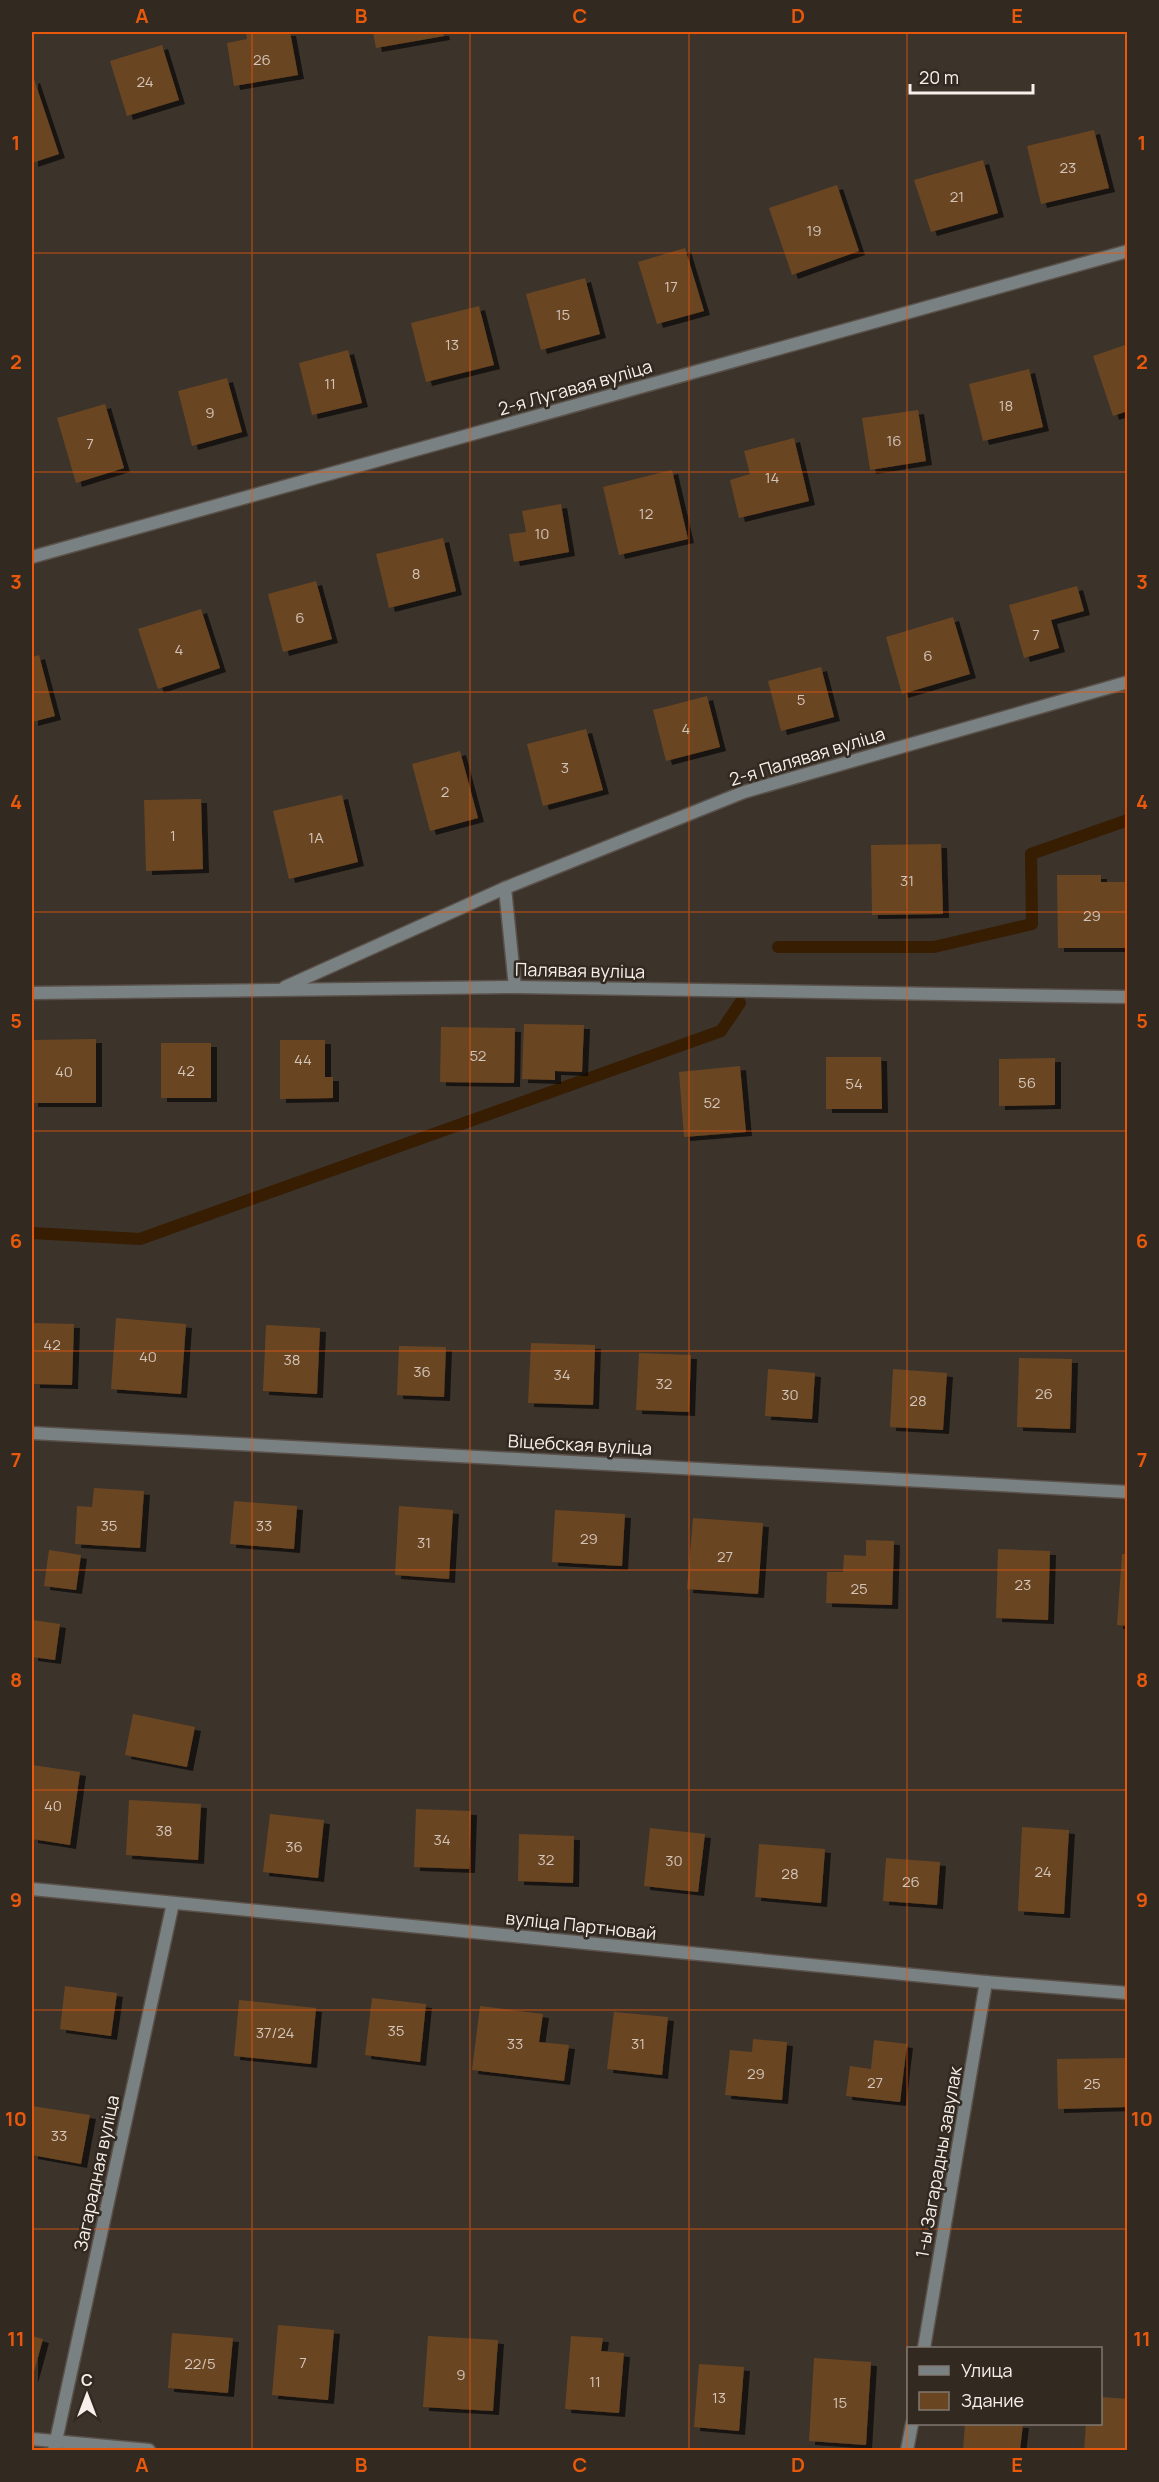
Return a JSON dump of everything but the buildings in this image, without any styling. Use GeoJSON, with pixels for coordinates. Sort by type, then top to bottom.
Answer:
{"type":"FeatureCollection","features":[{"type":"Feature","properties":{"kind":"street","name":"2-я Лугавая вуліца"},"geometry":{"type":"LineString","coordinates":[[32,557],[1128,251]]}},
{"type":"Feature","properties":{"kind":"street","name":"2-я Палявая вуліца"},"geometry":{"type":"LineString","coordinates":[[279,990],[505,888],[744,792],[1128,682]]}},
{"type":"Feature","properties":{"kind":"street"},"geometry":{"type":"LineString","coordinates":[[505,888],[515,987]]}},
{"type":"Feature","properties":{"kind":"street","name":"Палявая вуліца"},"geometry":{"type":"LineString","coordinates":[[32,993],[515,987],[1128,997]]}},
{"type":"Feature","properties":{"kind":"street","name":"Віцебская вуліца"},"geometry":{"type":"LineString","coordinates":[[32,1433],[1128,1492]]}},
{"type":"Feature","properties":{"kind":"street","name":"вуліца Партновай"},"geometry":{"type":"LineString","coordinates":[[32,1889],[986,1982],[1128,1993]]}},
{"type":"Feature","properties":{"kind":"street","name":"Загарадная вуліца"},"geometry":{"type":"LineString","coordinates":[[54,2447],[174,1903]]}},
{"type":"Feature","properties":{"kind":"street","name":"1-ы Загарадны завулак"},"geometry":{"type":"LineString","coordinates":[[924,2347],[986,1982]]}},
{"type":"Feature","properties":{"kind":"street"},"geometry":{"type":"LineString","coordinates":[[907,2451],[912,2425]]}},
{"type":"Feature","properties":{"kind":"street"},"geometry":{"type":"LineString","coordinates":[[32,2439],[54,2447],[149,2451]]}},
{"type":"Feature","properties":{"kind":"waterway"},"geometry":{"type":"LineString","coordinates":[[778,947],[934,947],[1032,924],[1031,854],[1128,820]]}},
{"type":"Feature","properties":{"kind":"waterway"},"geometry":{"type":"LineString","coordinates":[[32,1233],[140,1239],[721,1031],[740,1003]]}}]}
